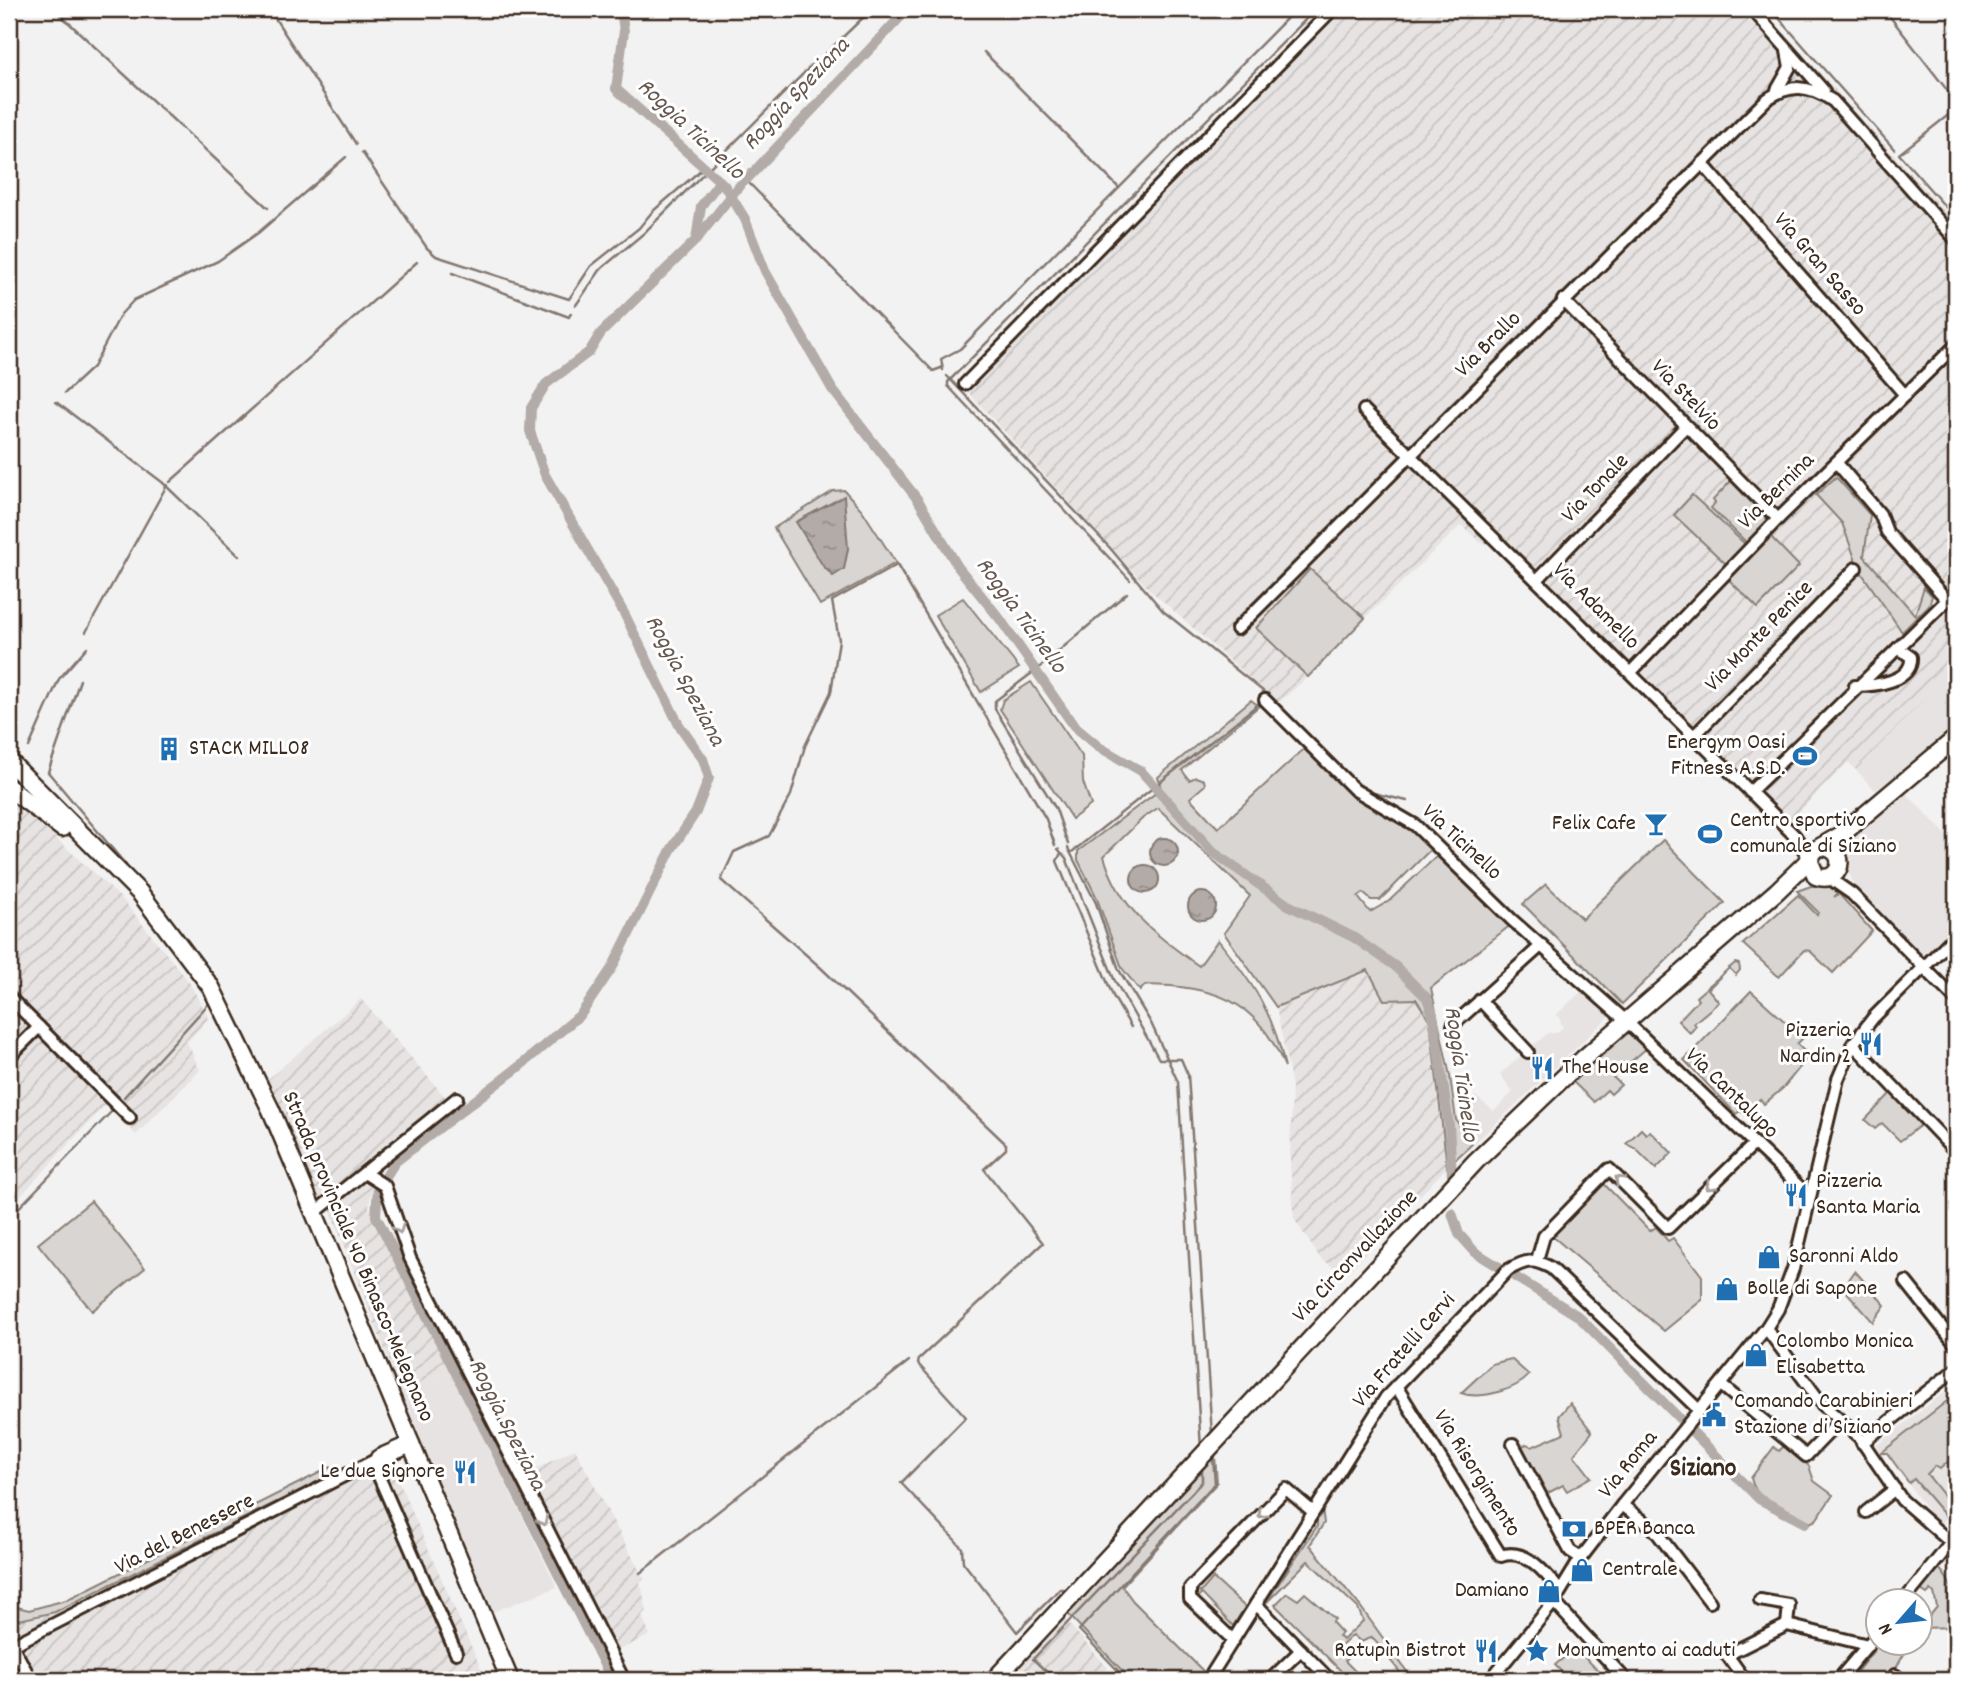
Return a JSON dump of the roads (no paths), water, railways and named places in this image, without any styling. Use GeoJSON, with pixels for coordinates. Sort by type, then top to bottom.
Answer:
{"type":"FeatureCollection","features":[{"type":"Feature","properties":{"kind":"main road"},"geometry":{"type":"LineString","coordinates":[[1777,891],[1833,870],[1859,820],[1956,737]]}},
{"type":"Feature","properties":{"kind":"main road","name":"Strada provinciale 40 Binasco-Melegnano"},"geometry":{"type":"LineString","coordinates":[[9,761],[122,875],[174,934],[211,987],[261,1088],[509,1680]]}},
{"type":"Feature","properties":{"kind":"main road","name":"Strada provinciale 40 Binasco-Melegnano"},"geometry":{"type":"LineString","coordinates":[[9,788],[122,875]]}},
{"type":"Feature","properties":{"kind":"main road","name":"Via Circonvallazione"},"geometry":{"type":"LineString","coordinates":[[993,1680],[1476,1161],[1626,1021],[1777,891],[1815,853],[1859,820]]}},
{"type":"Feature","properties":{"kind":"main road"},"geometry":{"type":"LineString","coordinates":[[1836,851],[1833,870],[1812,872],[1815,853],[1836,851]]}},
{"type":"Feature","properties":{"kind":"main road"},"geometry":{"type":"LineString","coordinates":[[376,1461],[411,1444]]}},
{"type":"Feature","properties":{"kind":"street"},"geometry":{"type":"LineString","coordinates":[[965,384],[1333,9]]}},
{"type":"Feature","properties":{"kind":"street"},"geometry":{"type":"LineString","coordinates":[[1752,9],[1956,240]]}},
{"type":"Feature","properties":{"kind":"street","name":"Via Brallo"},"geometry":{"type":"LineString","coordinates":[[1237,629],[1563,300],[1774,94],[1790,67],[1784,45]]}},
{"type":"Feature","properties":{"kind":"street","name":"Via Brallo"},"geometry":{"type":"LineString","coordinates":[[1774,94],[1785,89],[1815,89],[1833,100]]}},
{"type":"Feature","properties":{"kind":"street","name":"Via Gran Sasso"},"geometry":{"type":"LineString","coordinates":[[1702,163],[1905,394]]}},
{"type":"Feature","properties":{"kind":"street","name":"Via Stelvio"},"geometry":{"type":"LineString","coordinates":[[1563,300],[1685,428],[1778,519]]}},
{"type":"Feature","properties":{"kind":"street","name":"Via Bernina"},"geometry":{"type":"LineString","coordinates":[[1631,672],[1778,519],[1956,345]]}},
{"type":"Feature","properties":{"kind":"street","name":"Via Adamello"},"geometry":{"type":"LineString","coordinates":[[1364,410],[1815,853]]}},
{"type":"Feature","properties":{"kind":"street","name":"Via Tonale"},"geometry":{"type":"LineString","coordinates":[[1537,580],[1685,428]]}},
{"type":"Feature","properties":{"kind":"street"},"geometry":{"type":"LineString","coordinates":[[1750,792],[1855,686],[1947,600],[1887,532],[1880,513],[1837,463]]}},
{"type":"Feature","properties":{"kind":"street","name":"Via Monte Penice"},"geometry":{"type":"LineString","coordinates":[[1694,736],[1856,568]]}},
{"type":"Feature","properties":{"kind":"street"},"geometry":{"type":"LineString","coordinates":[[1855,686],[1879,684],[1903,675],[1910,668],[1912,657],[1898,648]]}},
{"type":"Feature","properties":{"kind":"street","name":"Via Ticinello"},"geometry":{"type":"LineString","coordinates":[[1265,701],[1355,790],[1415,825],[1626,1021]]}},
{"type":"Feature","properties":{"kind":"street"},"geometry":{"type":"LineString","coordinates":[[1833,870],[1852,894],[1956,1000]]}},
{"type":"Feature","properties":{"kind":"street","name":"Via Roma"},"geometry":{"type":"LineString","coordinates":[[1490,1680],[1557,1597],[1581,1558],[1622,1505],[1766,1328],[1793,1269],[1838,1079],[1853,1044],[1872,1018],[1956,935]]}},
{"type":"Feature","properties":{"kind":"street"},"geometry":{"type":"LineString","coordinates":[[1453,1025],[1542,944]]}},
{"type":"Feature","properties":{"kind":"street"},"geometry":{"type":"LineString","coordinates":[[9,996],[130,1118]]}},
{"type":"Feature","properties":{"kind":"street"},"geometry":{"type":"LineString","coordinates":[[1480,1000],[1528,1052]]}},
{"type":"Feature","properties":{"kind":"street","name":"Via Cantalupo"},"geometry":{"type":"LineString","coordinates":[[1626,1021],[1809,1196]]}},
{"type":"Feature","properties":{"kind":"street"},"geometry":{"type":"LineString","coordinates":[[9,1057],[39,1027]]}},
{"type":"Feature","properties":{"kind":"street"},"geometry":{"type":"LineString","coordinates":[[1853,1044],[1956,1152]]}},
{"type":"Feature","properties":{"kind":"street"},"geometry":{"type":"LineString","coordinates":[[313,1214],[457,1098]]}},
{"type":"Feature","properties":{"kind":"street"},"geometry":{"type":"LineString","coordinates":[[1696,1414],[1551,1268],[1537,1260],[1544,1236],[1608,1169],[1668,1228],[1753,1145]]}},
{"type":"Feature","properties":{"kind":"street"},"geometry":{"type":"LineString","coordinates":[[366,1174],[385,1186],[410,1258],[624,1680]]}},
{"type":"Feature","properties":{"kind":"street","name":"Via Fratelli Cervi"},"geometry":{"type":"LineString","coordinates":[[1208,1680],[1386,1397],[1508,1270],[1527,1260],[1537,1260]]}},
{"type":"Feature","properties":{"kind":"street"},"geometry":{"type":"LineString","coordinates":[[1906,1282],[1956,1345]]}},
{"type":"Feature","properties":{"kind":"street"},"geometry":{"type":"LineString","coordinates":[[1766,1328],[1822,1404],[1862,1443],[1902,1500],[1953,1545],[1915,1588]]}},
{"type":"Feature","properties":{"kind":"street"},"geometry":{"type":"LineString","coordinates":[[1862,1443],[1956,1369]]}},
{"type":"Feature","properties":{"kind":"street"},"geometry":{"type":"LineString","coordinates":[[1721,1385],[1806,1456],[1835,1426],[1845,1424]]}},
{"type":"Feature","properties":{"kind":"street","name":"Via Risorgimento"},"geometry":{"type":"LineString","coordinates":[[1396,1386],[1502,1556],[1513,1552],[1525,1555],[1557,1597]]}},
{"type":"Feature","properties":{"kind":"street"},"geometry":{"type":"LineString","coordinates":[[1513,1444],[1570,1551],[1581,1558]]}},
{"type":"Feature","properties":{"kind":"street"},"geometry":{"type":"LineString","coordinates":[[376,1461],[456,1653]]}},
{"type":"Feature","properties":{"kind":"street","name":"Via del Benessere"},"geometry":{"type":"LineString","coordinates":[[12,1642],[376,1461]]}},
{"type":"Feature","properties":{"kind":"street"},"geometry":{"type":"LineString","coordinates":[[1233,1640],[1190,1599],[1190,1588],[1286,1489],[1312,1511]]}},
{"type":"Feature","properties":{"kind":"street"},"geometry":{"type":"LineString","coordinates":[[1866,1511],[1895,1489]]}},
{"type":"Feature","properties":{"kind":"street"},"geometry":{"type":"LineString","coordinates":[[1622,1505],[1654,1529],[1710,1602]]}},
{"type":"Feature","properties":{"kind":"street"},"geometry":{"type":"LineString","coordinates":[[1557,1597],[1626,1680]]}},
{"type":"Feature","properties":{"kind":"street"},"geometry":{"type":"LineString","coordinates":[[1760,1600],[1789,1605],[1787,1625]]}},
{"type":"Feature","properties":{"kind":"street"},"geometry":{"type":"LineString","coordinates":[[1256,1604],[1330,1680]]}},
{"type":"Feature","properties":{"kind":"street"},"geometry":{"type":"LineString","coordinates":[[1744,1680],[1727,1654],[1787,1625],[1864,1644]]}},
{"type":"Feature","properties":{"kind":"street"},"geometry":{"type":"LineString","coordinates":[[12,1642],[31,1680]]}},
{"type":"Feature","properties":{"kind":"street"},"geometry":{"type":"LineString","coordinates":[[1270,1680],[1301,1650]]}},
{"type":"Feature","properties":{"kind":"street"},"geometry":{"type":"LineString","coordinates":[[1838,1680],[1864,1650]]}},
{"type":"Feature","properties":{"kind":"water"},"geometry":{"type":"Polygon","coordinates":[[[844,496],[848,549],[844,569],[833,576],[823,566],[796,522],[844,496]]]}},
{"type":"Feature","properties":{"kind":"water"},"geometry":{"type":"Polygon","coordinates":[[[1164,838],[1174,842],[1178,852],[1174,862],[1164,866],[1154,862],[1150,852],[1154,842],[1164,838]]]}},
{"type":"Feature","properties":{"kind":"water"},"geometry":{"type":"Polygon","coordinates":[[[1145,865],[1155,869],[1159,879],[1155,889],[1145,893],[1135,889],[1131,879],[1135,869],[1145,865]]]}},
{"type":"Feature","properties":{"kind":"water"},"geometry":{"type":"Polygon","coordinates":[[[1202,892],[1212,896],[1216,906],[1212,916],[1202,920],[1192,916],[1188,906],[1192,896],[1202,892]]]}},
{"type":"Feature","properties":{"kind":"waterway"},"geometry":{"type":"LineString","coordinates":[[54,9],[268,208]]}},
{"type":"Feature","properties":{"kind":"waterway"},"geometry":{"type":"LineString","coordinates":[[269,9],[356,144]]}},
{"type":"Feature","properties":{"kind":"waterway","name":"Roggia Ticinello"},"geometry":{"type":"LineString","coordinates":[[621,9],[624,31],[616,89],[724,185],[745,219],[765,271],[832,389],[918,500],[958,567],[1000,619],[1074,726],[1099,747],[1141,771],[1213,852],[1288,905],[1353,937],[1395,966],[1427,998],[1433,1015],[1449,1125],[1452,1177]]}},
{"type":"Feature","properties":{"kind":"waterway"},"geometry":{"type":"LineString","coordinates":[[821,58],[872,9]]}},
{"type":"Feature","properties":{"kind":"waterway","name":"Roggia Speziana"},"geometry":{"type":"LineString","coordinates":[[746,180],[908,9]]}},
{"type":"Feature","properties":{"kind":"waterway"},"geometry":{"type":"LineString","coordinates":[[943,370],[941,359],[960,349],[1296,9]]}},
{"type":"Feature","properties":{"kind":"waterway"},"geometry":{"type":"LineString","coordinates":[[1130,580],[948,386],[948,382],[1316,9]]}},
{"type":"Feature","properties":{"kind":"waterway"},"geometry":{"type":"LineString","coordinates":[[1771,9],[1894,149]]}},
{"type":"Feature","properties":{"kind":"waterway"},"geometry":{"type":"LineString","coordinates":[[1884,9],[1954,99]]}},
{"type":"Feature","properties":{"kind":"waterway"},"geometry":{"type":"LineString","coordinates":[[984,52],[1119,188]]}},
{"type":"Feature","properties":{"kind":"waterway"},"geometry":{"type":"LineString","coordinates":[[576,305],[601,269],[644,233],[812,65]]}},
{"type":"Feature","properties":{"kind":"waterway"},"geometry":{"type":"LineString","coordinates":[[1956,109],[1899,154],[1956,219]]}},
{"type":"Feature","properties":{"kind":"waterway"},"geometry":{"type":"LineString","coordinates":[[362,152],[427,248],[436,256],[569,299],[591,266],[639,228],[652,212],[703,168]]}},
{"type":"Feature","properties":{"kind":"waterway"},"geometry":{"type":"LineString","coordinates":[[65,393],[93,367],[121,314],[134,300],[218,261],[258,233],[346,157]]}},
{"type":"Feature","properties":{"kind":"waterway"},"geometry":{"type":"LineString","coordinates":[[746,180],[933,371],[941,368]]}},
{"type":"Feature","properties":{"kind":"waterway"},"geometry":{"type":"LineString","coordinates":[[696,240],[701,206],[720,181]]}},
{"type":"Feature","properties":{"kind":"waterway","name":"Roggia Speziana"},"geometry":{"type":"LineString","coordinates":[[385,1178],[395,1162],[520,1066],[581,1014],[612,968],[671,850],[696,812],[709,778],[703,759],[679,725],[625,615],[545,475],[530,431],[531,408],[546,384],[589,352],[601,333],[696,240],[740,185]]}},
{"type":"Feature","properties":{"kind":"waterway"},"geometry":{"type":"LineString","coordinates":[[170,482],[417,262]]}},
{"type":"Feature","properties":{"kind":"waterway"},"geometry":{"type":"LineString","coordinates":[[452,273],[569,317],[571,313]]}},
{"type":"Feature","properties":{"kind":"waterway"},"geometry":{"type":"LineString","coordinates":[[947,376],[1110,548],[1163,611],[1269,696],[1267,697]]}},
{"type":"Feature","properties":{"kind":"waterway"},"geometry":{"type":"LineString","coordinates":[[56,402],[162,482],[239,556]]}},
{"type":"Feature","properties":{"kind":"waterway"},"geometry":{"type":"LineString","coordinates":[[86,632],[167,485]]}},
{"type":"Feature","properties":{"kind":"waterway"},"geometry":{"type":"LineString","coordinates":[[1055,845],[1046,819],[897,565],[832,601],[839,640],[831,692],[805,746],[791,795],[769,836],[734,852],[721,880],[820,967],[1006,1144],[1006,1149],[984,1169],[1043,1243],[919,1359],[918,1364],[966,1417],[901,1483],[962,1548],[963,1562],[1017,1632],[1060,1589],[1070,1589]]}},
{"type":"Feature","properties":{"kind":"waterway"},"geometry":{"type":"LineString","coordinates":[[1068,844],[1056,809],[995,709],[995,701],[1040,667],[1127,593]]}},
{"type":"Feature","properties":{"kind":"waterway"},"geometry":{"type":"LineString","coordinates":[[29,747],[59,679],[87,647]]}},
{"type":"Feature","properties":{"kind":"waterway"},"geometry":{"type":"LineString","coordinates":[[80,680],[48,772],[126,865]]}},
{"type":"Feature","properties":{"kind":"waterway"},"geometry":{"type":"LineString","coordinates":[[1269,696],[1286,713]]}},
{"type":"Feature","properties":{"kind":"waterway"},"geometry":{"type":"LineString","coordinates":[[1072,852],[1261,702]]}},
{"type":"Feature","properties":{"kind":"waterway"},"geometry":{"type":"LineString","coordinates":[[1369,792],[1407,801]]}},
{"type":"Feature","properties":{"kind":"waterway"},"geometry":{"type":"LineString","coordinates":[[1068,848],[1096,903],[1119,970],[1151,1023],[1178,1082],[1201,1449]]}},
{"type":"Feature","properties":{"kind":"waterway"},"geometry":{"type":"LineString","coordinates":[[1058,849],[1066,858],[1114,979],[1159,1059],[1181,1059],[1188,1075],[1212,1435]]}},
{"type":"Feature","properties":{"kind":"waterway"},"geometry":{"type":"LineString","coordinates":[[1061,853],[1057,861],[1113,996],[1131,1027]]}},
{"type":"Feature","properties":{"kind":"waterway"},"geometry":{"type":"LineString","coordinates":[[142,883],[208,970]]}},
{"type":"Feature","properties":{"kind":"waterway"},"geometry":{"type":"LineString","coordinates":[[124,1097],[211,1001]]}},
{"type":"Feature","properties":{"kind":"waterway"},"geometry":{"type":"LineString","coordinates":[[9,1218],[113,1110]]}},
{"type":"Feature","properties":{"kind":"waterway","name":"Roggia Speziana"},"geometry":{"type":"LineString","coordinates":[[378,1185],[376,1216],[612,1680]]}},
{"type":"Feature","properties":{"kind":"waterway","name":"Roggia Ticinello"},"geometry":{"type":"LineString","coordinates":[[1452,1213],[1459,1234],[1475,1252],[1578,1316],[1759,1499],[1805,1523]]}},
{"type":"Feature","properties":{"kind":"waterway"},"geometry":{"type":"LineString","coordinates":[[419,1264],[527,1474]]}},
{"type":"Feature","properties":{"kind":"waterway"},"geometry":{"type":"LineString","coordinates":[[640,1573],[909,1361]]}},
{"type":"Feature","properties":{"kind":"waterway"},"geometry":{"type":"LineString","coordinates":[[1127,1680],[1079,1630],[1215,1483],[1213,1457]]}},
{"type":"Feature","properties":{"kind":"waterway"},"geometry":{"type":"LineString","coordinates":[[1055,1680],[1033,1659],[1202,1482],[1202,1468]]}},
{"type":"Feature","properties":{"kind":"waterway","name":"Roggia Speziana"},"geometry":{"type":"LineString","coordinates":[[579,1616],[584,1613]]}},
{"type":"Feature","properties":{"kind":"place","name":"STACK MILL08"},"geometry":{"type":"Point","coordinates":[169,749]}},
{"type":"Feature","properties":{"kind":"place","name":"Energym Oasi Fitness A.S.D."},"geometry":{"type":"Point","coordinates":[1805,756]}},
{"type":"Feature","properties":{"kind":"place","name":"Felix Cafe"},"geometry":{"type":"Point","coordinates":[1656,824]}},
{"type":"Feature","properties":{"kind":"place","name":"Centro sportivo comunale di Siziano"},"geometry":{"type":"Point","coordinates":[1710,834]}},
{"type":"Feature","properties":{"kind":"place","name":"Pizzeria Nardin 2"},"geometry":{"type":"Point","coordinates":[1871,1044]}},
{"type":"Feature","properties":{"kind":"place","name":"The House"},"geometry":{"type":"Point","coordinates":[1542,1068]}},
{"type":"Feature","properties":{"kind":"place","name":"Pizzeria Santa Maria"},"geometry":{"type":"Point","coordinates":[1796,1195]}},
{"type":"Feature","properties":{"kind":"place","name":"Saronni Aldo"},"geometry":{"type":"Point","coordinates":[1769,1257]}},
{"type":"Feature","properties":{"kind":"place","name":"Bolle di Sapone"},"geometry":{"type":"Point","coordinates":[1727,1289]}},
{"type":"Feature","properties":{"kind":"place","name":"Colombo Monica Elisabetta"},"geometry":{"type":"Point","coordinates":[1756,1355]}},
{"type":"Feature","properties":{"kind":"place","name":"Comando Carabinieri Stazione di Siziano"},"geometry":{"type":"Point","coordinates":[1714,1415]}},
{"type":"Feature","properties":{"kind":"place","name":"Le due Signore"},"geometry":{"type":"Point","coordinates":[465,1472]}},
{"type":"Feature","properties":{"kind":"place","name":"BPER Banca"},"geometry":{"type":"Point","coordinates":[1574,1529]}},
{"type":"Feature","properties":{"kind":"place","name":"Centrale"},"geometry":{"type":"Point","coordinates":[1582,1570]}},
{"type":"Feature","properties":{"kind":"place","name":"Damiano"},"geometry":{"type":"Point","coordinates":[1549,1591]}},
{"type":"Feature","properties":{"kind":"place","name":"Ratupìn Bistrot"},"geometry":{"type":"Point","coordinates":[1486,1651]}},
{"type":"Feature","properties":{"kind":"place","name":"Monumento ai caduti"},"geometry":{"type":"Point","coordinates":[1537,1651]}},
{"type":"Feature","properties":{"kind":"district","name":"Siziano"},"geometry":{"type":"Point","coordinates":[1703,1469]}}]}
